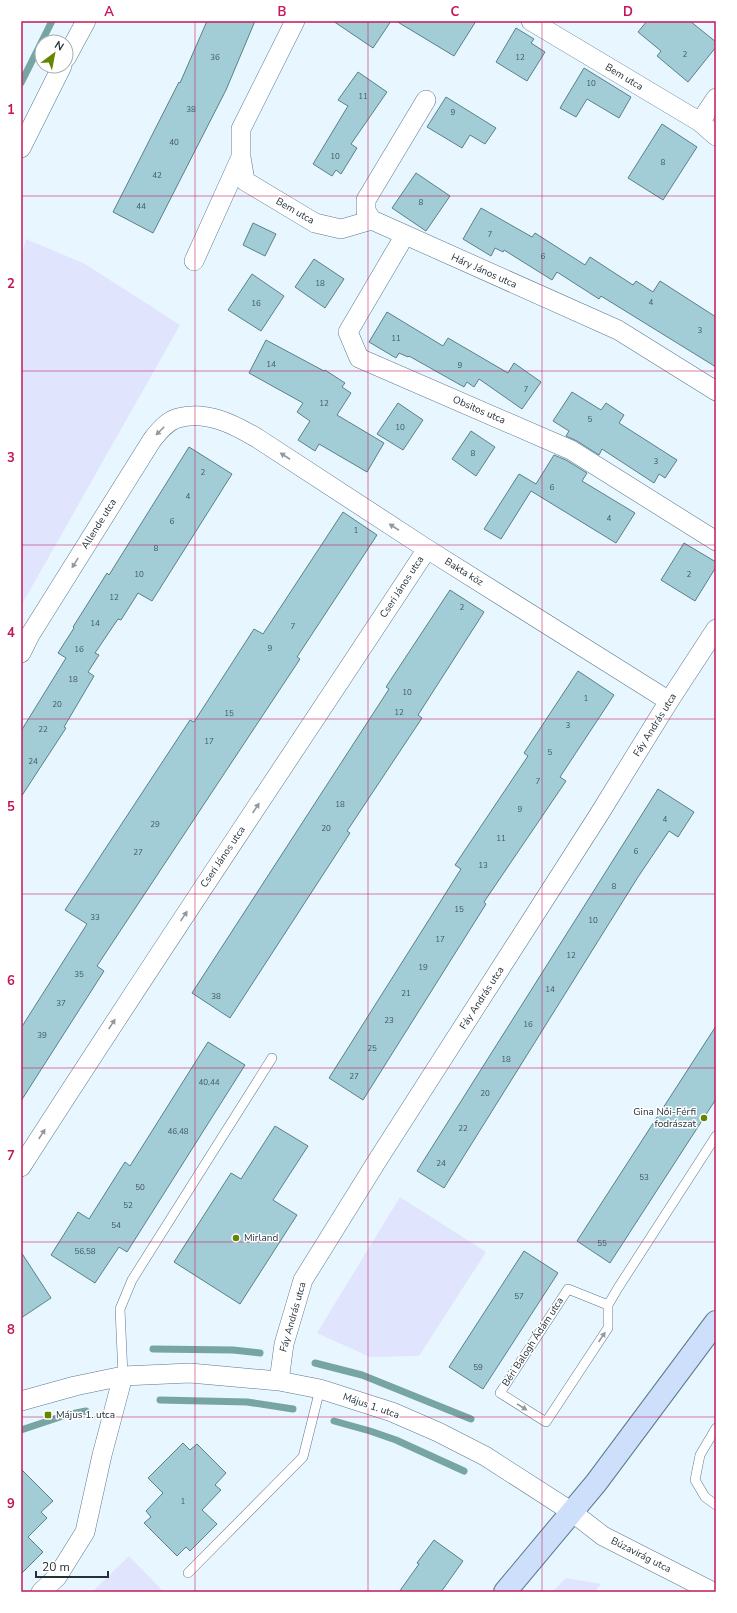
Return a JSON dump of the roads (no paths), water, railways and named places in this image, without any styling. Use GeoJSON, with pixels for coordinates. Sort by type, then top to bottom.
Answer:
{"type":"FeatureCollection","features":[{"type":"Feature","properties":{"kind":"street"},"geometry":{"type":"LineString","coordinates":[[74,43],[86,21]]}},
{"type":"Feature","properties":{"kind":"street","name":"Bem utca"},"geometry":{"type":"LineString","coordinates":[[295,21],[241,129],[241,157],[245,181],[315,223],[341,229],[372,220]]}},
{"type":"Feature","properties":{"kind":"street","name":"Bem utca"},"geometry":{"type":"LineString","coordinates":[[531,21],[700,122],[716,136]]}},
{"type":"Feature","properties":{"kind":"street"},"geometry":{"type":"LineString","coordinates":[[21,148],[58,74]]}},
{"type":"Feature","properties":{"kind":"street"},"geometry":{"type":"LineString","coordinates":[[700,122],[716,98]]}},
{"type":"Feature","properties":{"kind":"street"},"geometry":{"type":"LineString","coordinates":[[372,220],[366,211],[366,200],[426,100]]}},
{"type":"Feature","properties":{"kind":"street","name":"Bem utca"},"geometry":{"type":"LineString","coordinates":[[194,261],[241,157]]}},
{"type":"Feature","properties":{"kind":"street","name":"Háry János utca"},"geometry":{"type":"LineString","coordinates":[[372,220],[618,330],[716,391]]}},
{"type":"Feature","properties":{"kind":"street","name":"Obsitos utca"},"geometry":{"type":"LineString","coordinates":[[405,235],[348,332],[359,358],[570,450],[716,541]]}},
{"type":"Feature","properties":{"kind":"street","name":"Bakta köz"},"geometry":{"type":"LineString","coordinates":[[195,416],[211,417],[235,425],[427,549],[669,701]]}},
{"type":"Feature","properties":{"kind":"street","name":"Allende utca"},"geometry":{"type":"LineString","coordinates":[[21,653],[30,635],[152,440],[162,428],[177,418],[195,416]]}},
{"type":"Feature","properties":{"kind":"street","name":"Cseri János utca"},"geometry":{"type":"LineString","coordinates":[[21,1167],[121,1010],[427,549]]}},
{"type":"Feature","properties":{"kind":"street","name":"Fáy András utca"},"geometry":{"type":"LineString","coordinates":[[279,1381],[284,1344],[303,1280],[377,1161],[716,629]]}},
{"type":"Feature","properties":{"kind":"street"},"geometry":{"type":"LineString","coordinates":[[505,1592],[596,1482],[716,1322]]}},
{"type":"Feature","properties":{"kind":"street","name":"Május 1. utca"},"geometry":{"type":"LineString","coordinates":[[21,1401],[75,1386],[123,1376],[190,1373],[279,1381],[320,1388],[392,1412],[438,1432],[485,1456],[572,1512]]}},
{"type":"Feature","properties":{"kind":"street"},"geometry":{"type":"LineString","coordinates":[[41,1592],[57,1577],[84,1532],[102,1455],[123,1376]]}},
{"type":"Feature","properties":{"kind":"street","name":"Búzavirág utca"},"geometry":{"type":"LineString","coordinates":[[572,1512],[603,1536],[713,1592]]}},
{"type":"Feature","properties":{"kind":"lane"},"geometry":{"type":"LineString","coordinates":[[123,1376],[120,1309],[132,1280],[272,1058]]}},
{"type":"Feature","properties":{"kind":"lane"},"geometry":{"type":"LineString","coordinates":[[608,1305],[716,1136]]}},
{"type":"Feature","properties":{"kind":"lane","name":"Béri Balogh Ádám utca"},"geometry":{"type":"LineString","coordinates":[[568,1289],[608,1305],[608,1328],[546,1422],[500,1393],[568,1289]]}},
{"type":"Feature","properties":{"kind":"lane"},"geometry":{"type":"LineString","coordinates":[[188,1573],[303,1457],[320,1388]]}},
{"type":"Feature","properties":{"kind":"lane"},"geometry":{"type":"LineString","coordinates":[[716,1428],[700,1455],[694,1480],[705,1497],[716,1505]]}},
{"type":"Feature","properties":{"kind":"waterway"},"geometry":{"type":"LineString","coordinates":[[21,83],[52,21]]}},
{"type":"Feature","properties":{"kind":"waterway"},"geometry":{"type":"LineString","coordinates":[[153,1349],[233,1350],[260,1353]]}},
{"type":"Feature","properties":{"kind":"waterway"},"geometry":{"type":"LineString","coordinates":[[315,1363],[362,1375],[471,1419]]}},
{"type":"Feature","properties":{"kind":"waterway"},"geometry":{"type":"LineString","coordinates":[[160,1400],[247,1402],[293,1409]]}},
{"type":"Feature","properties":{"kind":"waterway"},"geometry":{"type":"LineString","coordinates":[[21,1430],[66,1415],[86,1411]]}},
{"type":"Feature","properties":{"kind":"waterway"},"geometry":{"type":"LineString","coordinates":[[334,1421],[396,1440],[464,1471]]}},
{"type":"Feature","properties":{"kind":"place","name":"Gina Női-Férfi fodrászat"},"geometry":{"type":"Point","coordinates":[704,1118]}},
{"type":"Feature","properties":{"kind":"place","name":"Mirland"},"geometry":{"type":"Point","coordinates":[236,1238]}},
{"type":"Feature","properties":{"kind":"place","name":"Május 1. utca"},"geometry":{"type":"Point","coordinates":[48,1415]}}]}
